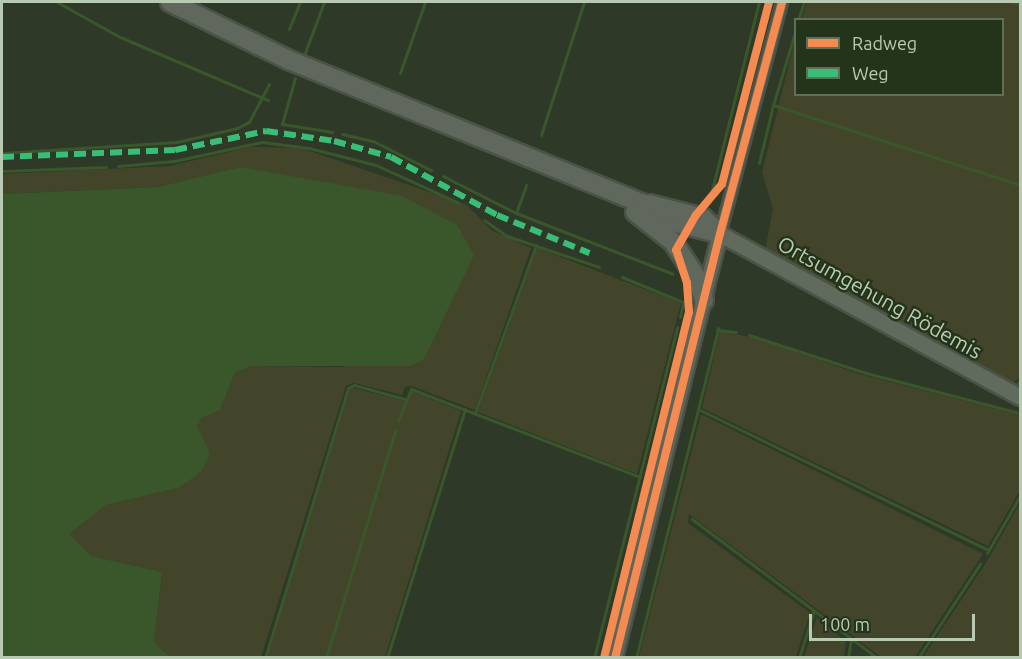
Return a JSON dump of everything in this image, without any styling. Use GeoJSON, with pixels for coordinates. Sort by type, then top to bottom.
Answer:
{"type":"FeatureCollection","features":[{"type":"Feature","properties":{"kind":"highway"},"geometry":{"type":"LineString","coordinates":[[170,2],[289,60],[594,185],[641,203],[693,214],[720,234]]}},
{"type":"Feature","properties":{"kind":"highway"},"geometry":{"type":"LineString","coordinates":[[594,185],[673,242],[697,278],[704,300]]}},
{"type":"Feature","properties":{"kind":"main road","name":"Ortsumgehung Rödemis"},"geometry":{"type":"LineString","coordinates":[[720,234],[1020,398]]}},
{"type":"Feature","properties":{"kind":"street"},"geometry":{"type":"LineString","coordinates":[[615,657],[720,234],[782,2]]}},
{"type":"Feature","properties":{"kind":"shaded area"},"geometry":{"type":"Polygon","coordinates":[[[807,2],[1020,2],[1020,377],[1011,384],[765,251],[773,209],[762,172],[794,44],[794,96],[1004,96],[1004,18],[802,18],[807,2]]]}},
{"type":"Feature","properties":{"kind":"shaded area"},"geometry":{"type":"Polygon","coordinates":[[[250,147],[301,148],[467,205],[491,230],[531,248],[475,410],[411,386],[405,387],[402,395],[354,383],[346,386],[261,657],[170,657],[154,642],[162,572],[91,556],[68,534],[106,505],[178,488],[210,453],[196,426],[202,418],[220,410],[235,373],[251,366],[344,367],[240,167],[158,187],[2,194],[2,174],[170,166],[250,147]]]}},
{"type":"Feature","properties":{"kind":"shaded area"},"geometry":{"type":"Polygon","coordinates":[[[240,167],[402,196],[457,225],[474,255],[424,359],[410,366],[251,366],[235,373],[220,410],[202,418],[197,426],[210,453],[201,472],[178,488],[106,505],[69,534],[91,556],[162,572],[154,642],[170,657],[2,657],[2,194],[158,187],[240,167]]]}},
{"type":"Feature","properties":{"kind":"shaded area"},"geometry":{"type":"Polygon","coordinates":[[[537,248],[681,303],[637,474],[478,412],[537,248]]]}},
{"type":"Feature","properties":{"kind":"shaded area"},"geometry":{"type":"Polygon","coordinates":[[[720,331],[755,338],[859,374],[1020,415],[1020,490],[988,546],[702,408],[720,331]]]}},
{"type":"Feature","properties":{"kind":"shaded area"},"geometry":{"type":"Polygon","coordinates":[[[350,389],[405,401],[411,391],[461,411],[385,657],[267,657],[350,389]]]}},
{"type":"Feature","properties":{"kind":"shaded area"},"geometry":{"type":"Polygon","coordinates":[[[701,414],[983,554],[915,657],[881,657],[689,514],[688,523],[810,613],[796,657],[639,657],[701,414]]]}},
{"type":"Feature","properties":{"kind":"shaded area"},"geometry":{"type":"Polygon","coordinates":[[[1020,503],[1020,657],[923,657],[986,563],[1020,503]]]}},
{"type":"Feature","properties":{"kind":"shaded area"},"geometry":{"type":"Polygon","coordinates":[[[817,617],[846,642],[844,657],[804,657],[817,617]]]}},
{"type":"Feature","properties":{"kind":"waterway"},"geometry":{"type":"LineString","coordinates":[[57,2],[120,37],[268,100]]}},
{"type":"Feature","properties":{"kind":"waterway"},"geometry":{"type":"LineString","coordinates":[[289,29],[300,2]]}},
{"type":"Feature","properties":{"kind":"waterway"},"geometry":{"type":"LineString","coordinates":[[303,58],[324,2]]}},
{"type":"Feature","properties":{"kind":"waterway"},"geometry":{"type":"LineString","coordinates":[[400,73],[425,2]]}},
{"type":"Feature","properties":{"kind":"waterway"},"geometry":{"type":"LineString","coordinates":[[541,135],[584,2]]}},
{"type":"Feature","properties":{"kind":"waterway"},"geometry":{"type":"LineString","coordinates":[[712,190],[759,2]]}},
{"type":"Feature","properties":{"kind":"waterway"},"geometry":{"type":"LineString","coordinates":[[799,18],[804,2]]}},
{"type":"Feature","properties":{"kind":"waterway"},"geometry":{"type":"LineString","coordinates":[[1013,2],[1020,5]]}},
{"type":"Feature","properties":{"kind":"waterway"},"geometry":{"type":"LineString","coordinates":[[794,36],[773,105],[1020,185]]}},
{"type":"Feature","properties":{"kind":"waterway"},"geometry":{"type":"LineString","coordinates":[[295,78],[282,124],[332,132]]}},
{"type":"Feature","properties":{"kind":"waterway"},"geometry":{"type":"LineString","coordinates":[[2,153],[177,142],[237,128],[249,122],[269,84]]}},
{"type":"Feature","properties":{"kind":"waterway"},"geometry":{"type":"LineString","coordinates":[[759,163],[773,105]]}},
{"type":"Feature","properties":{"kind":"waterway"},"geometry":{"type":"LineString","coordinates":[[342,134],[373,141],[431,170]]}},
{"type":"Feature","properties":{"kind":"waterway"},"geometry":{"type":"LineString","coordinates":[[118,166],[174,161],[262,142],[309,148],[376,165],[459,203]]}},
{"type":"Feature","properties":{"kind":"waterway"},"geometry":{"type":"LineString","coordinates":[[2,171],[106,167]]}},
{"type":"Feature","properties":{"kind":"waterway"},"geometry":{"type":"LineString","coordinates":[[443,176],[516,213],[673,274]]}},
{"type":"Feature","properties":{"kind":"waterway"},"geometry":{"type":"LineString","coordinates":[[516,213],[526,185]]}},
{"type":"Feature","properties":{"kind":"waterway"},"geometry":{"type":"LineString","coordinates":[[484,220],[507,236],[599,267]]}},
{"type":"Feature","properties":{"kind":"waterway"},"geometry":{"type":"LineString","coordinates":[[475,413],[536,245]]}},
{"type":"Feature","properties":{"kind":"waterway"},"geometry":{"type":"LineString","coordinates":[[622,277],[683,302]]}},
{"type":"Feature","properties":{"kind":"waterway"},"geometry":{"type":"LineString","coordinates":[[683,279],[685,286]]}},
{"type":"Feature","properties":{"kind":"waterway"},"geometry":{"type":"LineString","coordinates":[[680,317],[683,303]]}},
{"type":"Feature","properties":{"kind":"waterway"},"geometry":{"type":"LineString","coordinates":[[594,658],[677,327]]}},
{"type":"Feature","properties":{"kind":"waterway"},"geometry":{"type":"LineString","coordinates":[[636,658],[718,328]]}},
{"type":"Feature","properties":{"kind":"waterway"},"geometry":{"type":"LineString","coordinates":[[717,330],[736,332]]}},
{"type":"Feature","properties":{"kind":"waterway"},"geometry":{"type":"LineString","coordinates":[[749,335],[866,373],[1020,413]]}},
{"type":"Feature","properties":{"kind":"waterway"},"geometry":{"type":"LineString","coordinates":[[1016,385],[1020,381]]}},
{"type":"Feature","properties":{"kind":"waterway"},"geometry":{"type":"LineString","coordinates":[[265,658],[348,388],[354,385],[405,399]]}},
{"type":"Feature","properties":{"kind":"waterway"},"geometry":{"type":"LineString","coordinates":[[398,421],[411,389],[640,477]]}},
{"type":"Feature","properties":{"kind":"waterway"},"geometry":{"type":"LineString","coordinates":[[387,658],[465,409]]}},
{"type":"Feature","properties":{"kind":"waterway"},"geometry":{"type":"LineString","coordinates":[[698,409],[989,550]]}},
{"type":"Feature","properties":{"kind":"waterway"},"geometry":{"type":"LineString","coordinates":[[326,658],[395,431]]}},
{"type":"Feature","properties":{"kind":"waterway"},"geometry":{"type":"LineString","coordinates":[[987,553],[1020,496]]}},
{"type":"Feature","properties":{"kind":"waterway"},"geometry":{"type":"LineString","coordinates":[[692,519],[877,658]]}},
{"type":"Feature","properties":{"kind":"waterway"},"geometry":{"type":"LineString","coordinates":[[918,658],[980,564]]}},
{"type":"Feature","properties":{"kind":"waterway"},"geometry":{"type":"LineString","coordinates":[[799,658],[814,610]]}},
{"type":"Feature","properties":{"kind":"waterway"},"geometry":{"type":"LineString","coordinates":[[848,658],[851,639]]}},
{"type":"Feature","properties":{"kind":"marked path"},"geometry":{"type":"LineString","coordinates":[[2,157],[175,150],[266,131],[334,141],[391,157],[497,215],[589,253]]}},
{"type":"Feature","properties":{"kind":"cycle path"},"geometry":{"type":"LineString","coordinates":[[604,658],[689,312],[687,283],[676,250],[696,215],[722,184],[769,2]]}},
{"type":"Feature","properties":{"kind":"cycle path"},"geometry":{"type":"LineString","coordinates":[[615,658],[720,234],[782,2]]}}]}
